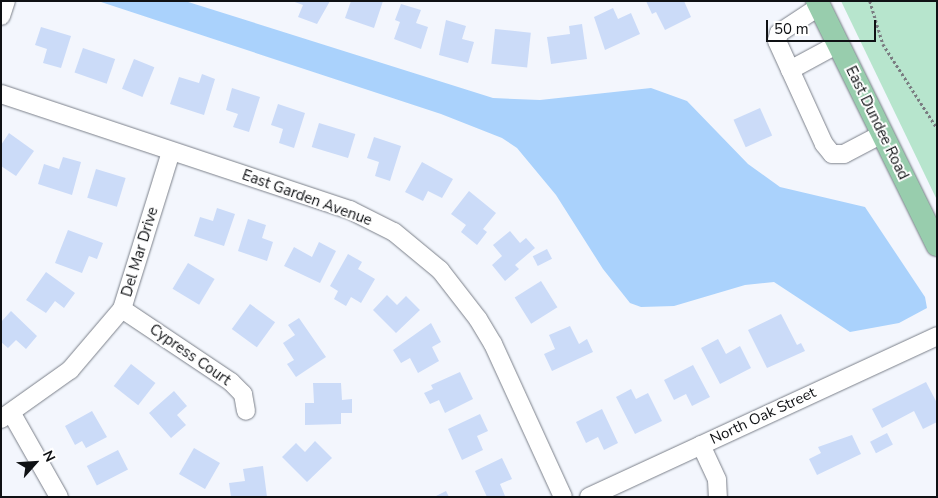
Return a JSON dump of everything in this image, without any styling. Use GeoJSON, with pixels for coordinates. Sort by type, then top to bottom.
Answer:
{"type":"FeatureCollection","features":[{"type":"Feature","properties":{"kind":"main road","name":"East Dundee Road"},"geometry":{"type":"LineString","coordinates":[[819,4],[937,245]]}},
{"type":"Feature","properties":{"kind":"street"},"geometry":{"type":"LineString","coordinates":[[1,16],[6,1]]}},
{"type":"Feature","properties":{"kind":"street"},"geometry":{"type":"LineString","coordinates":[[819,4],[779,33],[777,41],[824,144],[832,154],[844,154],[882,134]]}},
{"type":"Feature","properties":{"kind":"street"},"geometry":{"type":"LineString","coordinates":[[790,70],[838,44]]}},
{"type":"Feature","properties":{"kind":"street","name":"East Garden Avenue"},"geometry":{"type":"LineString","coordinates":[[1,94],[350,210],[394,232],[419,251],[452,283],[484,327],[563,497]]}},
{"type":"Feature","properties":{"kind":"street","name":"Del Mar Drive"},"geometry":{"type":"LineString","coordinates":[[7,417],[70,370],[122,309],[171,152]]}},
{"type":"Feature","properties":{"kind":"street","name":"Cypress Court"},"geometry":{"type":"LineString","coordinates":[[122,309],[231,382],[243,394],[246,411]]}},
{"type":"Feature","properties":{"kind":"street","name":"North Oak Street"},"geometry":{"type":"LineString","coordinates":[[590,497],[937,336]]}},
{"type":"Feature","properties":{"kind":"street"},"geometry":{"type":"LineString","coordinates":[[7,417],[59,497]]}},
{"type":"Feature","properties":{"kind":"street"},"geometry":{"type":"LineString","coordinates":[[701,445],[717,480],[718,497]]}},
{"type":"Feature","properties":{"kind":"path"},"geometry":{"type":"LineString","coordinates":[[870,1],[883,44],[937,128]]}},
{"type":"Feature","properties":{"kind":"green space"},"geometry":{"type":"Polygon","coordinates":[[[841,1],[937,1],[937,200],[841,1]]]}},
{"type":"Feature","properties":{"kind":"water"},"geometry":{"type":"Polygon","coordinates":[[[98,1],[185,1],[493,98],[540,100],[651,88],[687,101],[748,164],[780,187],[865,207],[925,297],[927,308],[899,323],[850,332],[774,282],[745,285],[674,306],[641,307],[630,303],[603,269],[556,195],[517,148],[502,138],[441,114],[98,1]]]}},
{"type":"Feature","properties":{"kind":"building"},"geometry":{"type":"Polygon","coordinates":[[[292,1],[330,1],[317,24],[298,17],[303,5],[292,1]]]}},
{"type":"Feature","properties":{"kind":"building"},"geometry":{"type":"Polygon","coordinates":[[[351,1],[383,1],[374,28],[345,18],[351,1]]]}},
{"type":"Feature","properties":{"kind":"building"},"geometry":{"type":"Polygon","coordinates":[[[646,1],[684,1],[691,17],[665,30],[656,12],[652,14],[646,1]]]}},
{"type":"Feature","properties":{"kind":"building"},"geometry":{"type":"Polygon","coordinates":[[[401,4],[421,10],[416,23],[428,27],[421,49],[394,39],[400,22],[395,20],[401,4]]]}},
{"type":"Feature","properties":{"kind":"building"},"geometry":{"type":"Polygon","coordinates":[[[613,8],[618,19],[631,13],[640,34],[605,50],[594,17],[613,8]]]}},
{"type":"Feature","properties":{"kind":"building"},"geometry":{"type":"Polygon","coordinates":[[[446,20],[466,26],[462,39],[474,42],[468,63],[439,55],[446,20]]]}},
{"type":"Feature","properties":{"kind":"building"},"geometry":{"type":"Polygon","coordinates":[[[582,24],[587,59],[551,64],[547,37],[570,34],[569,26],[582,24]]]}},
{"type":"Feature","properties":{"kind":"building"},"geometry":{"type":"Polygon","coordinates":[[[41,27],[71,36],[61,68],[43,63],[47,49],[35,45],[41,27]]]}},
{"type":"Feature","properties":{"kind":"building"},"geometry":{"type":"Polygon","coordinates":[[[495,29],[531,33],[527,68],[491,64],[495,29]]]}},
{"type":"Feature","properties":{"kind":"building"},"geometry":{"type":"Polygon","coordinates":[[[83,48],[115,59],[107,84],[75,73],[83,48]]]}},
{"type":"Feature","properties":{"kind":"building"},"geometry":{"type":"Polygon","coordinates":[[[134,59],[154,67],[142,97],[122,89],[134,59]]]}},
{"type":"Feature","properties":{"kind":"building"},"geometry":{"type":"Polygon","coordinates":[[[202,74],[215,79],[204,115],[170,104],[179,77],[199,83],[202,74]]]}},
{"type":"Feature","properties":{"kind":"building"},"geometry":{"type":"Polygon","coordinates":[[[232,88],[260,97],[249,132],[233,127],[238,114],[226,110],[232,88]]]}},
{"type":"Feature","properties":{"kind":"building"},"geometry":{"type":"Polygon","coordinates":[[[278,104],[305,113],[294,148],[279,143],[283,129],[271,125],[278,104]]]}},
{"type":"Feature","properties":{"kind":"building"},"geometry":{"type":"Polygon","coordinates":[[[760,108],[772,135],[746,147],[734,120],[760,108]]]}},
{"type":"Feature","properties":{"kind":"building"},"geometry":{"type":"Polygon","coordinates":[[[319,123],[355,134],[348,158],[312,147],[319,123]]]}},
{"type":"Feature","properties":{"kind":"building"},"geometry":{"type":"Polygon","coordinates":[[[9,133],[34,151],[16,176],[1,166],[1,145],[9,133]]]}},
{"type":"Feature","properties":{"kind":"building"},"geometry":{"type":"Polygon","coordinates":[[[374,137],[401,146],[390,181],[375,176],[379,162],[367,158],[374,137]]]}},
{"type":"Feature","properties":{"kind":"building"},"geometry":{"type":"Polygon","coordinates":[[[63,157],[81,162],[72,195],[38,184],[44,164],[59,169],[63,157]]]}},
{"type":"Feature","properties":{"kind":"building"},"geometry":{"type":"Polygon","coordinates":[[[422,162],[453,179],[442,198],[428,191],[423,201],[405,192],[422,162]]]}},
{"type":"Feature","properties":{"kind":"building"},"geometry":{"type":"Polygon","coordinates":[[[96,169],[126,178],[117,207],[87,198],[96,169]]]}},
{"type":"Feature","properties":{"kind":"building"},"geometry":{"type":"Polygon","coordinates":[[[469,191],[496,213],[483,229],[487,232],[477,245],[461,232],[466,225],[451,214],[469,191]]]}},
{"type":"Feature","properties":{"kind":"building"},"geometry":{"type":"Polygon","coordinates":[[[217,208],[235,214],[224,246],[194,236],[200,217],[213,221],[217,208]]]}},
{"type":"Feature","properties":{"kind":"building"},"geometry":{"type":"Polygon","coordinates":[[[248,219],[266,225],[262,238],[273,242],[267,261],[238,251],[248,219]]]}},
{"type":"Feature","properties":{"kind":"building"},"geometry":{"type":"Polygon","coordinates":[[[68,230],[103,243],[97,259],[89,256],[82,273],[55,263],[68,230]]]}},
{"type":"Feature","properties":{"kind":"building"},"geometry":{"type":"Polygon","coordinates":[[[510,231],[520,243],[526,238],[535,248],[515,265],[519,269],[505,281],[492,265],[502,256],[493,245],[510,231]]]}},
{"type":"Feature","properties":{"kind":"building"},"geometry":{"type":"Polygon","coordinates":[[[319,242],[336,251],[320,283],[284,266],[294,247],[312,257],[319,242]]]}},
{"type":"Feature","properties":{"kind":"building"},"geometry":{"type":"Polygon","coordinates":[[[547,249],[552,259],[538,266],[533,256],[547,249]]]}},
{"type":"Feature","properties":{"kind":"building"},"geometry":{"type":"Polygon","coordinates":[[[348,254],[362,262],[358,269],[375,279],[361,303],[351,297],[346,306],[334,299],[338,291],[330,286],[348,254]]]}},
{"type":"Feature","properties":{"kind":"building"},"geometry":{"type":"Polygon","coordinates":[[[188,263],[215,279],[199,305],[173,289],[188,263]]]}},
{"type":"Feature","properties":{"kind":"building"},"geometry":{"type":"Polygon","coordinates":[[[46,272],[75,293],[64,308],[55,301],[46,313],[26,300],[46,272]]]}},
{"type":"Feature","properties":{"kind":"building"},"geometry":{"type":"Polygon","coordinates":[[[541,281],[557,307],[531,324],[515,297],[541,281]]]}},
{"type":"Feature","properties":{"kind":"building"},"geometry":{"type":"Polygon","coordinates":[[[387,295],[397,305],[406,296],[420,310],[396,333],[373,310],[387,295]]]}},
{"type":"Feature","properties":{"kind":"building"},"geometry":{"type":"Polygon","coordinates":[[[250,304],[275,322],[257,347],[232,329],[250,304]]]}},
{"type":"Feature","properties":{"kind":"building"},"geometry":{"type":"Polygon","coordinates":[[[11,311],[37,336],[26,349],[16,340],[8,348],[1,342],[1,322],[11,311]]]}},
{"type":"Feature","properties":{"kind":"building"},"geometry":{"type":"Polygon","coordinates":[[[781,314],[797,345],[801,343],[805,351],[767,368],[748,330],[781,314]]]}},
{"type":"Feature","properties":{"kind":"building"},"geometry":{"type":"Polygon","coordinates":[[[299,318],[326,357],[296,377],[287,364],[294,360],[283,343],[295,335],[288,325],[299,318]]]}},
{"type":"Feature","properties":{"kind":"building"},"geometry":{"type":"Polygon","coordinates":[[[431,323],[441,342],[432,347],[439,361],[418,373],[410,358],[401,363],[393,350],[431,323]]]}},
{"type":"Feature","properties":{"kind":"building"},"geometry":{"type":"Polygon","coordinates":[[[570,326],[579,344],[587,339],[593,352],[552,371],[544,354],[555,349],[549,335],[570,326]]]}},
{"type":"Feature","properties":{"kind":"building"},"geometry":{"type":"Polygon","coordinates":[[[718,339],[726,354],[740,346],[751,368],[720,384],[701,348],[718,339]]]}},
{"type":"Feature","properties":{"kind":"building"},"geometry":{"type":"Polygon","coordinates":[[[131,364],[155,383],[138,405],[114,386],[131,364]]]}},
{"type":"Feature","properties":{"kind":"building"},"geometry":{"type":"Polygon","coordinates":[[[693,365],[710,397],[692,406],[686,394],[674,400],[664,380],[693,365]]]}},
{"type":"Feature","properties":{"kind":"building"},"geometry":{"type":"Polygon","coordinates":[[[460,372],[473,399],[445,413],[439,400],[430,404],[424,393],[433,389],[431,385],[460,372]]]}},
{"type":"Feature","properties":{"kind":"building"},"geometry":{"type":"Polygon","coordinates":[[[926,382],[937,403],[937,422],[923,429],[914,411],[882,428],[872,409],[926,382]]]}},
{"type":"Feature","properties":{"kind":"building"},"geometry":{"type":"Polygon","coordinates":[[[313,383],[341,383],[342,400],[352,399],[352,413],[341,413],[341,424],[305,425],[305,403],[314,403],[313,383]]]}},
{"type":"Feature","properties":{"kind":"building"},"geometry":{"type":"Polygon","coordinates":[[[631,389],[636,399],[648,393],[662,421],[635,434],[616,397],[631,389]]]}},
{"type":"Feature","properties":{"kind":"building"},"geometry":{"type":"Polygon","coordinates":[[[174,391],[187,406],[177,415],[186,425],[171,438],[149,413],[174,391]]]}},
{"type":"Feature","properties":{"kind":"building"},"geometry":{"type":"Polygon","coordinates":[[[602,409],[618,443],[604,450],[598,437],[586,443],[576,422],[602,409]]]}},
{"type":"Feature","properties":{"kind":"building"},"geometry":{"type":"Polygon","coordinates":[[[92,411],[107,437],[86,448],[82,441],[75,445],[65,426],[92,411]]]}},
{"type":"Feature","properties":{"kind":"building"},"geometry":{"type":"Polygon","coordinates":[[[480,414],[488,431],[477,436],[483,450],[462,460],[448,429],[480,414]]]}},
{"type":"Feature","properties":{"kind":"building"},"geometry":{"type":"Polygon","coordinates":[[[887,433],[893,445],[876,453],[870,442],[887,433]]]}},
{"type":"Feature","properties":{"kind":"building"},"geometry":{"type":"Polygon","coordinates":[[[852,435],[861,454],[817,475],[809,459],[821,453],[818,447],[852,435]]]}},
{"type":"Feature","properties":{"kind":"building"},"geometry":{"type":"Polygon","coordinates":[[[315,441],[332,458],[307,482],[282,457],[296,443],[305,452],[315,441]]]}},
{"type":"Feature","properties":{"kind":"building"},"geometry":{"type":"Polygon","coordinates":[[[194,448],[220,463],[205,489],[179,474],[194,448]]]}},
{"type":"Feature","properties":{"kind":"building"},"geometry":{"type":"Polygon","coordinates":[[[118,450],[128,470],[97,485],[87,466],[118,450]]]}},
{"type":"Feature","properties":{"kind":"building"},"geometry":{"type":"Polygon","coordinates":[[[502,458],[512,479],[500,484],[505,496],[487,497],[475,471],[502,458]]]}},
{"type":"Feature","properties":{"kind":"building"},"geometry":{"type":"Polygon","coordinates":[[[263,466],[267,497],[231,497],[229,483],[245,481],[243,469],[263,466]]]}},
{"type":"Feature","properties":{"kind":"building"},"geometry":{"type":"Polygon","coordinates":[[[446,491],[449,497],[434,497],[446,491]]]}}]}
